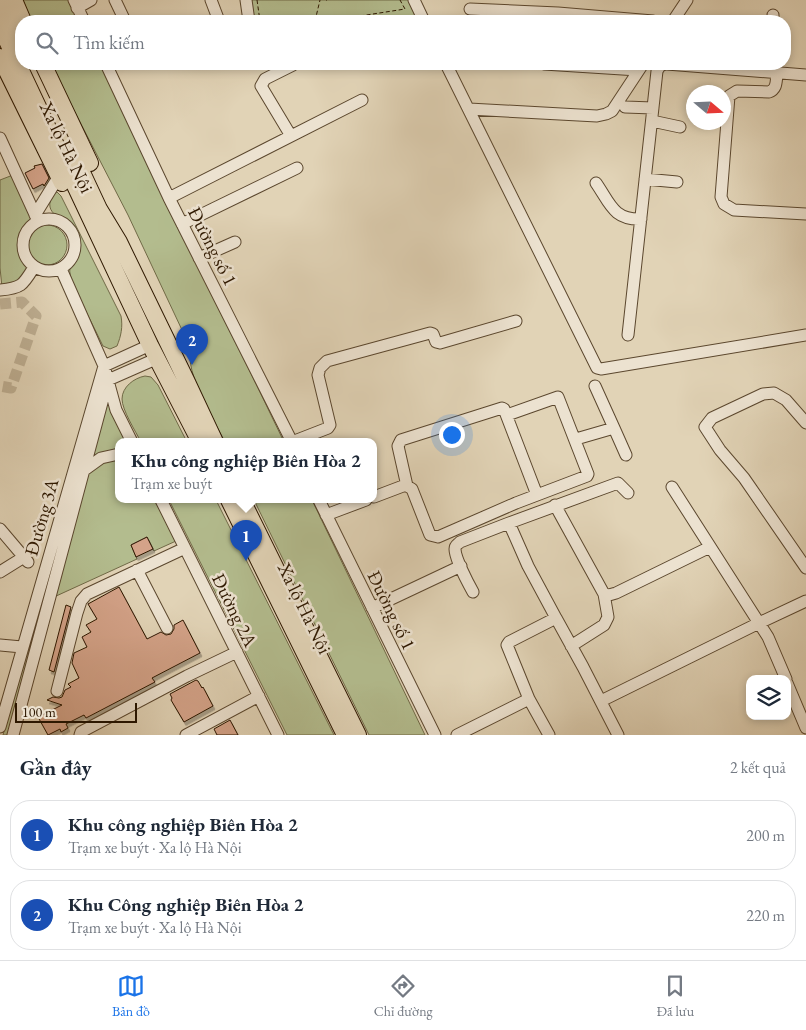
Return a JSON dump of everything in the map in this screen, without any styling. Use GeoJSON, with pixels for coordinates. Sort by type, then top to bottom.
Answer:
{"type":"FeatureCollection","features":[{"type":"Feature","properties":{"kind":"highway"},"geometry":{"type":"LineString","coordinates":[[14,0],[20,15]]}},
{"type":"Feature","properties":{"kind":"highway"},"geometry":{"type":"LineString","coordinates":[[0,1],[15,34]]}},
{"type":"Feature","properties":{"kind":"highway"},"geometry":{"type":"LineString","coordinates":[[0,26],[15,56]]}},
{"type":"Feature","properties":{"kind":"highway","name":"Xa lộ Hà Nội"},"geometry":{"type":"LineString","coordinates":[[0,57],[78,215],[112,247],[154,351],[198,438]]}},
{"type":"Feature","properties":{"kind":"highway"},"geometry":{"type":"LineString","coordinates":[[22,70],[93,210]]}},
{"type":"Feature","properties":{"kind":"highway"},"geometry":{"type":"LineString","coordinates":[[32,70],[93,210]]}},
{"type":"Feature","properties":{"kind":"highway","name":"Xa lộ Hà Nội"},"geometry":{"type":"LineString","coordinates":[[46,70],[117,224],[112,247]]}},
{"type":"Feature","properties":{"kind":"highway","name":"Xa lộ Hà Nội"},"geometry":{"type":"LineString","coordinates":[[93,210],[186,380],[212,438]]}},
{"type":"Feature","properties":{"kind":"highway","name":"Xa lộ Hà Nội"},"geometry":{"type":"LineString","coordinates":[[230,503],[345,735]]}},
{"type":"Feature","properties":{"kind":"highway","name":"Xa lộ Hà Nội"},"geometry":{"type":"LineString","coordinates":[[243,503],[358,735]]}},
{"type":"Feature","properties":{"kind":"street"},"geometry":{"type":"LineString","coordinates":[[76,4],[91,0]]}},
{"type":"Feature","properties":{"kind":"street"},"geometry":{"type":"LineString","coordinates":[[114,0],[122,15]]}},
{"type":"Feature","properties":{"kind":"street"},"geometry":{"type":"LineString","coordinates":[[212,0],[217,15]]}},
{"type":"Feature","properties":{"kind":"street"},"geometry":{"type":"LineString","coordinates":[[246,0],[248,15]]}},
{"type":"Feature","properties":{"kind":"street"},"geometry":{"type":"LineString","coordinates":[[414,0],[421,15]]}},
{"type":"Feature","properties":{"kind":"street"},"geometry":{"type":"LineString","coordinates":[[677,15],[687,0]]}},
{"type":"Feature","properties":{"kind":"street"},"geometry":{"type":"LineString","coordinates":[[470,9],[582,15]]}},
{"type":"Feature","properties":{"kind":"street","name":"Đường số 1"},"geometry":{"type":"LineString","coordinates":[[109,70],[182,224],[290,438]]}},
{"type":"Feature","properties":{"kind":"street"},"geometry":{"type":"LineString","coordinates":[[283,70],[265,79],[261,86],[292,136]]}},
{"type":"Feature","properties":{"kind":"street"},"geometry":{"type":"LineString","coordinates":[[449,70],[597,368],[601,369],[806,335]]}},
{"type":"Feature","properties":{"kind":"street"},"geometry":{"type":"LineString","coordinates":[[469,109],[597,116],[606,114],[612,111],[638,70]]}},
{"type":"Feature","properties":{"kind":"street"},"geometry":{"type":"LineString","coordinates":[[628,335],[658,70]]}},
{"type":"Feature","properties":{"kind":"street"},"geometry":{"type":"LineString","coordinates":[[806,75],[772,70],[776,87],[773,91],[737,91],[728,96],[721,197],[724,204],[734,210],[806,214]]}},
{"type":"Feature","properties":{"kind":"street"},"geometry":{"type":"LineString","coordinates":[[170,198],[362,100]]}},
{"type":"Feature","properties":{"kind":"street"},"geometry":{"type":"LineString","coordinates":[[625,107],[653,108]]}},
{"type":"Feature","properties":{"kind":"street"},"geometry":{"type":"LineString","coordinates":[[652,121],[680,127]]}},
{"type":"Feature","properties":{"kind":"street"},"geometry":{"type":"LineString","coordinates":[[0,138],[37,218]]}},
{"type":"Feature","properties":{"kind":"street"},"geometry":{"type":"LineString","coordinates":[[182,224],[297,168]]}},
{"type":"Feature","properties":{"kind":"street"},"geometry":{"type":"LineString","coordinates":[[37,218],[64,223],[74,238],[75,247],[73,255],[68,263],[61,268],[48,272],[34,267],[24,255],[23,239],[37,218],[59,176]]}},
{"type":"Feature","properties":{"kind":"street"},"geometry":{"type":"LineString","coordinates":[[645,179],[677,182]]}},
{"type":"Feature","properties":{"kind":"street"},"geometry":{"type":"LineString","coordinates":[[596,182],[618,215],[632,219],[641,219]]}},
{"type":"Feature","properties":{"kind":"street"},"geometry":{"type":"LineString","coordinates":[[199,258],[235,242]]}},
{"type":"Feature","properties":{"kind":"street"},"geometry":{"type":"LineString","coordinates":[[0,290],[20,287],[25,283],[34,267]]}},
{"type":"Feature","properties":{"kind":"street"},"geometry":{"type":"LineString","coordinates":[[61,268],[104,366],[116,410],[130,438]]}},
{"type":"Feature","properties":{"kind":"street"},"geometry":{"type":"LineString","coordinates":[[302,438],[328,428],[330,425],[318,378],[320,368],[327,361],[430,333],[433,334],[436,342],[440,343],[516,321]]}},
{"type":"Feature","properties":{"kind":"street"},"geometry":{"type":"LineString","coordinates":[[104,366],[154,351]]}},
{"type":"Feature","properties":{"kind":"street"},"geometry":{"type":"LineString","coordinates":[[108,380],[154,351]]}},
{"type":"Feature","properties":{"kind":"street","name":"Đường 3A"},"geometry":{"type":"LineString","coordinates":[[0,727],[104,366]]}},
{"type":"Feature","properties":{"kind":"street","name":"Đường 3A"},"geometry":{"type":"LineString","coordinates":[[13,735],[108,380]]}},
{"type":"Feature","properties":{"kind":"street"},"geometry":{"type":"LineString","coordinates":[[595,386],[626,455]]}},
{"type":"Feature","properties":{"kind":"street"},"geometry":{"type":"LineString","coordinates":[[806,422],[786,400],[774,393],[763,394],[712,418],[705,427],[720,450],[744,478],[806,568]]}},
{"type":"Feature","properties":{"kind":"street"},"geometry":{"type":"LineString","coordinates":[[377,496],[403,486],[412,489],[430,535],[434,537],[587,476],[588,474],[576,439],[558,397],[507,415]]}},
{"type":"Feature","properties":{"kind":"street"},"geometry":{"type":"LineString","coordinates":[[407,486],[398,446],[402,440],[502,408],[507,415],[538,495]]}},
{"type":"Feature","properties":{"kind":"street"},"geometry":{"type":"LineString","coordinates":[[576,439],[614,428]]}},
{"type":"Feature","properties":{"kind":"street"},"geometry":{"type":"LineString","coordinates":[[83,471],[101,458],[115,455]]}},
{"type":"Feature","properties":{"kind":"street"},"geometry":{"type":"LineString","coordinates":[[473,592],[455,550],[460,542],[618,483],[628,493]]}},
{"type":"Feature","properties":{"kind":"street"},"geometry":{"type":"LineString","coordinates":[[672,487],[768,637],[784,675]]}},
{"type":"Feature","properties":{"kind":"street","name":"Đường 2A"},"geometry":{"type":"LineString","coordinates":[[162,503],[278,735]]}},
{"type":"Feature","properties":{"kind":"street","name":"Đường số 1"},"geometry":{"type":"LineString","coordinates":[[320,503],[435,735]]}},
{"type":"Feature","properties":{"kind":"street"},"geometry":{"type":"LineString","coordinates":[[326,515],[358,503]]}},
{"type":"Feature","properties":{"kind":"street"},"geometry":{"type":"LineString","coordinates":[[556,505],[604,594],[608,617],[604,625],[571,646]]}},
{"type":"Feature","properties":{"kind":"street"},"geometry":{"type":"LineString","coordinates":[[509,523],[528,566],[618,735]]}},
{"type":"Feature","properties":{"kind":"street"},"geometry":{"type":"LineString","coordinates":[[0,529],[26,560],[0,572]]}},
{"type":"Feature","properties":{"kind":"street"},"geometry":{"type":"LineString","coordinates":[[604,594],[616,593],[710,547]]}},
{"type":"Feature","properties":{"kind":"street"},"geometry":{"type":"LineString","coordinates":[[57,690],[77,613],[81,601],[87,594],[185,548]]}},
{"type":"Feature","properties":{"kind":"street"},"geometry":{"type":"LineString","coordinates":[[372,608],[461,566]]}},
{"type":"Feature","properties":{"kind":"street"},"geometry":{"type":"LineString","coordinates":[[137,570],[167,628]]}},
{"type":"Feature","properties":{"kind":"street"},"geometry":{"type":"LineString","coordinates":[[601,701],[806,601]]}},
{"type":"Feature","properties":{"kind":"street"},"geometry":{"type":"LineString","coordinates":[[549,735],[529,699],[507,645],[509,642],[556,618]]}},
{"type":"Feature","properties":{"kind":"street"},"geometry":{"type":"LineString","coordinates":[[0,645],[22,647]]}},
{"type":"Feature","properties":{"kind":"street"},"geometry":{"type":"LineString","coordinates":[[80,735],[81,732],[107,718],[237,652]]}},
{"type":"Feature","properties":{"kind":"street"},"geometry":{"type":"LineString","coordinates":[[791,692],[806,728]]}},
{"type":"Feature","properties":{"kind":"street"},"geometry":{"type":"LineString","coordinates":[[186,735],[259,696]]}},
{"type":"Feature","properties":{"kind":"street"},"geometry":{"type":"LineString","coordinates":[[460,734],[529,699]]}},
{"type":"Feature","properties":{"kind":"path"},"geometry":{"type":"LineString","coordinates":[[257,0],[259,15]]}},
{"type":"Feature","properties":{"kind":"path"},"geometry":{"type":"LineString","coordinates":[[316,15],[320,0]]}},
{"type":"Feature","properties":{"kind":"path"},"geometry":{"type":"LineString","coordinates":[[366,15],[404,9],[400,0]]}},
{"type":"Feature","properties":{"kind":"green space"},"geometry":{"type":"Polygon","coordinates":[[[23,0],[71,0],[78,15],[29,15],[23,0]]]}},
{"type":"Feature","properties":{"kind":"green space"},"geometry":{"type":"Polygon","coordinates":[[[249,0],[411,0],[418,15],[250,15],[249,0]]]}},
{"type":"Feature","properties":{"kind":"green space"},"geometry":{"type":"Polygon","coordinates":[[[53,70],[105,70],[282,438],[223,438],[196,383],[190,358],[190,347],[128,215],[53,70]]]}},
{"type":"Feature","properties":{"kind":"green space"},"geometry":{"type":"Polygon","coordinates":[[[13,175],[34,220],[24,230],[20,243],[22,257],[31,268],[22,281],[2,287],[0,268],[0,180],[13,175]]]}},
{"type":"Feature","properties":{"kind":"green space"},"geometry":{"type":"Polygon","coordinates":[[[57,192],[61,196],[121,316],[121,335],[117,346],[110,349],[103,346],[72,283],[70,267],[78,248],[78,240],[72,228],[52,212],[50,201],[54,193],[57,192]]]}},
{"type":"Feature","properties":{"kind":"green space"},"geometry":{"type":"Polygon","coordinates":[[[47,225],[61,231],[67,245],[61,259],[47,265],[33,259],[27,245],[33,231],[47,225]]]}},
{"type":"Feature","properties":{"kind":"green space"},"geometry":{"type":"Polygon","coordinates":[[[145,376],[151,377],[158,385],[185,438],[139,438],[127,415],[122,399],[126,387],[145,376]]]}},
{"type":"Feature","properties":{"kind":"green space"},"geometry":{"type":"Polygon","coordinates":[[[108,399],[125,438],[115,438],[115,452],[90,463],[108,399]]]}},
{"type":"Feature","properties":{"kind":"green space"},"geometry":{"type":"Polygon","coordinates":[[[115,458],[115,503],[157,503],[176,541],[154,551],[147,537],[131,545],[137,559],[54,597],[88,471],[102,461],[115,458]]]}},
{"type":"Feature","properties":{"kind":"green space"},"geometry":{"type":"Polygon","coordinates":[[[76,480],[8,735],[3,735],[47,575],[76,480]]]}},
{"type":"Feature","properties":{"kind":"green space"},"geometry":{"type":"Polygon","coordinates":[[[171,503],[218,503],[334,735],[287,735],[171,503]]]}},
{"type":"Feature","properties":{"kind":"green space"},"geometry":{"type":"Polygon","coordinates":[[[255,503],[313,503],[425,735],[369,735],[255,503]]]}},
{"type":"Feature","properties":{"kind":"building"},"geometry":{"type":"Polygon","coordinates":[[[42,164],[49,178],[44,186],[43,184],[33,189],[25,173],[35,168],[34,166],[42,164]]]}},
{"type":"Feature","properties":{"kind":"building"},"geometry":{"type":"Polygon","coordinates":[[[147,537],[153,549],[136,557],[131,545],[147,537]]]}},
{"type":"Feature","properties":{"kind":"building"},"geometry":{"type":"Polygon","coordinates":[[[119,587],[147,639],[161,632],[166,635],[171,634],[174,625],[183,620],[200,653],[152,678],[155,682],[86,718],[84,715],[66,724],[68,728],[61,732],[60,729],[48,735],[38,717],[62,705],[47,700],[53,697],[62,697],[65,690],[71,687],[68,684],[79,678],[72,663],[74,653],[87,647],[82,637],[91,632],[86,625],[97,619],[88,604],[119,587]]]}},
{"type":"Feature","properties":{"kind":"building"},"geometry":{"type":"Polygon","coordinates":[[[66,605],[71,607],[54,672],[49,670],[66,605]]]}},
{"type":"Feature","properties":{"kind":"building"},"geometry":{"type":"Polygon","coordinates":[[[196,680],[203,687],[213,706],[184,722],[171,700],[170,694],[196,680]]]}},
{"type":"Feature","properties":{"kind":"building"},"geometry":{"type":"Polygon","coordinates":[[[230,720],[238,735],[217,735],[214,729],[230,720]]]}},
{"type":"Feature","properties":{"kind":"tunnel"},"geometry":{"type":"LineString","coordinates":[[0,304],[22,302],[36,316],[11,388],[0,386]]}},
{"type":"Feature","properties":{"kind":"place","name":"Khu Công nghiệp Biên Hòa 2"},"geometry":{"type":"Point","coordinates":[192,365]}},
{"type":"Feature","properties":{"kind":"place","name":"Khu công nghiệp Biên Hòa 2"},"geometry":{"type":"Point","coordinates":[246,561]}}]}
